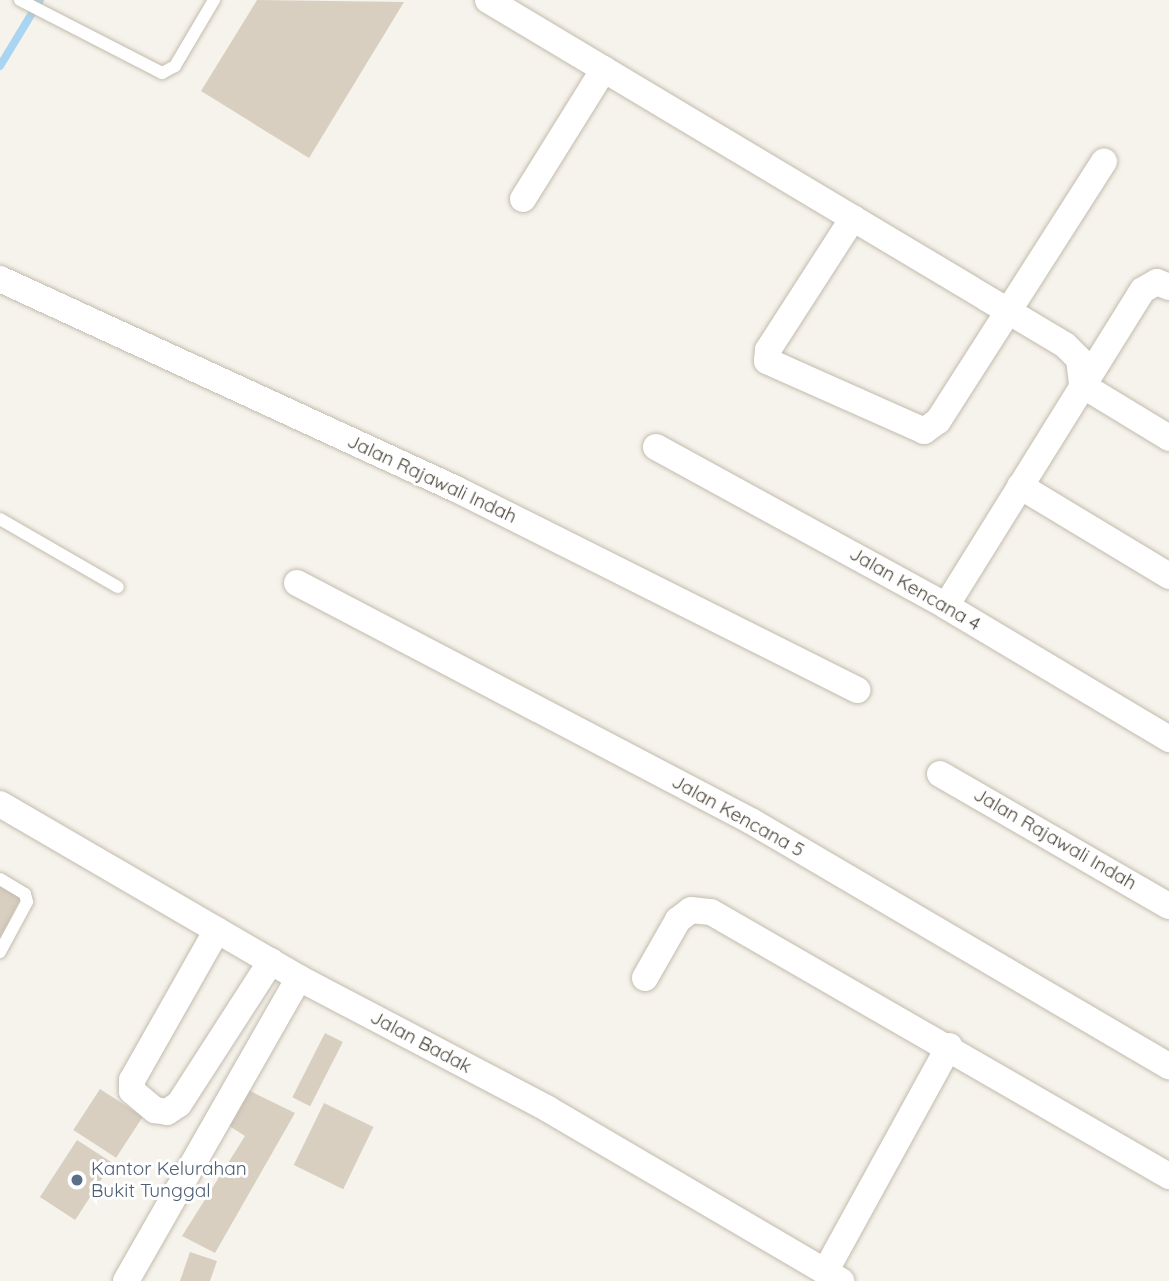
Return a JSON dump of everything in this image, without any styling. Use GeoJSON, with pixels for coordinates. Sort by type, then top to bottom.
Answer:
{"type":"FeatureCollection","features":[{"type":"Feature","properties":{"kind":"street"},"geometry":{"type":"LineString","coordinates":[[488,0],[1065,345],[1079,359],[1082,385]]}},
{"type":"Feature","properties":{"kind":"street"},"geometry":{"type":"LineString","coordinates":[[523,199],[604,69]]}},
{"type":"Feature","properties":{"kind":"street"},"geometry":{"type":"LineString","coordinates":[[853,218],[768,349],[767,361],[775,368],[924,431],[938,421],[1005,309],[1104,160]]}},
{"type":"Feature","properties":{"kind":"street","name":"Jalan Rajawali Indah"},"geometry":{"type":"LineString","coordinates":[[0,279],[456,489],[858,690]]}},
{"type":"Feature","properties":{"kind":"street"},"geometry":{"type":"LineString","coordinates":[[946,606],[1082,385],[1156,288]]}},
{"type":"Feature","properties":{"kind":"street"},"geometry":{"type":"LineString","coordinates":[[1082,385],[1169,438]]}},
{"type":"Feature","properties":{"kind":"street","name":"Jalan Kencana 4"},"geometry":{"type":"LineString","coordinates":[[656,447],[946,606],[1169,739]]}},
{"type":"Feature","properties":{"kind":"street"},"geometry":{"type":"LineString","coordinates":[[1020,486],[1169,576]]}},
{"type":"Feature","properties":{"kind":"street","name":"Jalan Kencana 5"},"geometry":{"type":"LineString","coordinates":[[297,583],[751,821],[1169,1066]]}},
{"type":"Feature","properties":{"kind":"street","name":"Jalan Rajawali Indah"},"geometry":{"type":"LineString","coordinates":[[940,774],[1169,906]]}},
{"type":"Feature","properties":{"kind":"street","name":"Jalan Badak"},"geometry":{"type":"LineString","coordinates":[[0,804],[299,978],[548,1109],[833,1276]]}},
{"type":"Feature","properties":{"kind":"street"},"geometry":{"type":"LineString","coordinates":[[645,978],[678,919],[691,910],[705,910],[948,1046],[1169,1176]]}},
{"type":"Feature","properties":{"kind":"street"},"geometry":{"type":"LineString","coordinates":[[217,930],[132,1080],[132,1091],[155,1110],[167,1112],[179,1104],[271,961]]}},
{"type":"Feature","properties":{"kind":"street"},"geometry":{"type":"LineString","coordinates":[[127,1281],[299,978]]}},
{"type":"Feature","properties":{"kind":"street"},"geometry":{"type":"LineString","coordinates":[[833,1276],[948,1046]]}},
{"type":"Feature","properties":{"kind":"lane"},"geometry":{"type":"LineString","coordinates":[[20,0],[162,74],[176,66],[214,0]]}},
{"type":"Feature","properties":{"kind":"lane"},"geometry":{"type":"LineString","coordinates":[[0,519],[118,587]]}},
{"type":"Feature","properties":{"kind":"lane"},"geometry":{"type":"LineString","coordinates":[[0,879],[24,894],[27,902],[0,952]]}},
{"type":"Feature","properties":{"kind":"building"},"geometry":{"type":"Polygon","coordinates":[[[257,0],[404,2],[309,158],[201,91],[257,0]]]}},
{"type":"Feature","properties":{"kind":"building"},"geometry":{"type":"Polygon","coordinates":[[[0,885],[22,896],[0,938],[0,885]]]}},
{"type":"Feature","properties":{"kind":"building"},"geometry":{"type":"Polygon","coordinates":[[[325,1033],[343,1042],[310,1106],[292,1097],[325,1033]]]}},
{"type":"Feature","properties":{"kind":"building"},"geometry":{"type":"Polygon","coordinates":[[[242,1087],[295,1113],[215,1253],[182,1236],[245,1136],[220,1120],[242,1087]]]}},
{"type":"Feature","properties":{"kind":"building","name":"Kantor Kelurahan Bukit Tunggal"},"geometry":{"type":"Polygon","coordinates":[[[100,1089],[143,1117],[116,1158],[73,1130],[100,1089]]]}},
{"type":"Feature","properties":{"kind":"building"},"geometry":{"type":"Polygon","coordinates":[[[324,1103],[373,1127],[343,1189],[294,1165],[324,1103]]]}},
{"type":"Feature","properties":{"kind":"building","name":"Kantor Kelurahan Bukit Tunggal"},"geometry":{"type":"Polygon","coordinates":[[[77,1140],[112,1163],[75,1220],[40,1197],[77,1140]]]}},
{"type":"Feature","properties":{"kind":"building"},"geometry":{"type":"Polygon","coordinates":[[[190,1252],[217,1261],[210,1281],[180,1281],[190,1252]]]}},
{"type":"Feature","properties":{"kind":"waterway"},"geometry":{"type":"LineString","coordinates":[[0,66],[40,0]]}},
{"type":"Feature","properties":{"kind":"place","name":"Kantor Kelurahan Bukit Tunggal"},"geometry":{"type":"Point","coordinates":[77,1180]}}]}
